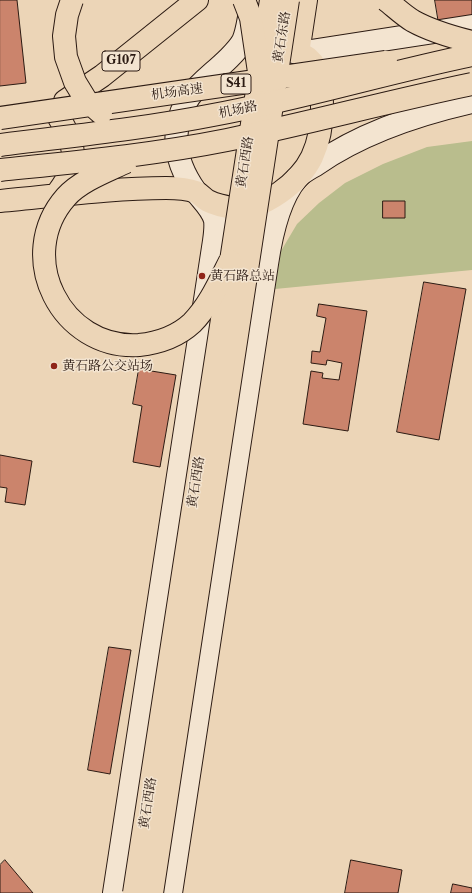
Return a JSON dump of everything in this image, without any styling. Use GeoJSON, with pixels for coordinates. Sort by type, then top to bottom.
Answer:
{"type":"FeatureCollection","features":[{"type":"Feature","properties":{"kind":"main road"},"geometry":{"type":"LineString","coordinates":[[72,0],[67,15],[64,36],[66,57],[75,82],[86,100],[100,112],[116,120],[146,127]]}},
{"type":"Feature","properties":{"kind":"main road","name":"G107"},"geometry":{"type":"LineString","coordinates":[[0,118],[47,112],[102,76],[198,0]]}},
{"type":"Feature","properties":{"kind":"main road"},"geometry":{"type":"LineString","coordinates":[[244,0],[252,18],[268,73]]}},
{"type":"Feature","properties":{"kind":"main road"},"geometry":{"type":"LineString","coordinates":[[114,893],[214,241],[215,220],[207,204],[196,192],[186,177],[179,161],[176,145],[179,120],[191,93],[223,64],[242,42],[246,34],[252,0]]}},
{"type":"Feature","properties":{"kind":"main road"},"geometry":{"type":"LineString","coordinates":[[260,0],[272,11],[278,13],[290,12],[300,0]]}},
{"type":"Feature","properties":{"kind":"main road","name":"黄石东路"},"geometry":{"type":"LineString","coordinates":[[268,73],[271,0]]}},
{"type":"Feature","properties":{"kind":"main road"},"geometry":{"type":"LineString","coordinates":[[298,53],[300,0]]}},
{"type":"Feature","properties":{"kind":"main road","name":"黄石东路"},"geometry":{"type":"LineString","coordinates":[[268,73],[300,0]]}},
{"type":"Feature","properties":{"kind":"main road"},"geometry":{"type":"LineString","coordinates":[[386,0],[412,20],[425,27],[472,42]]}},
{"type":"Feature","properties":{"kind":"main road"},"geometry":{"type":"LineString","coordinates":[[298,53],[472,26]]}},
{"type":"Feature","properties":{"kind":"main road"},"geometry":{"type":"LineString","coordinates":[[171,893],[268,254],[277,217],[284,200],[311,158],[317,141],[322,111],[322,97],[315,66],[308,58],[298,53],[286,50],[256,48],[244,52],[223,64]]}},
{"type":"Feature","properties":{"kind":"main road","name":"机场高速"},"geometry":{"type":"LineString","coordinates":[[0,118],[472,49]]}},
{"type":"Feature","properties":{"kind":"main road","name":"机场路"},"geometry":{"type":"LineString","coordinates":[[0,145],[146,127],[214,115],[472,55]]}},
{"type":"Feature","properties":{"kind":"main road","name":"黄石西路"},"geometry":{"type":"LineString","coordinates":[[134,893],[230,262],[268,73]]}},
{"type":"Feature","properties":{"kind":"main road","name":"黄石西路"},"geometry":{"type":"LineString","coordinates":[[152,893],[268,73]]}},
{"type":"Feature","properties":{"kind":"main road"},"geometry":{"type":"LineString","coordinates":[[0,152],[472,84]]}},
{"type":"Feature","properties":{"kind":"main road","name":"机场路"},"geometry":{"type":"LineString","coordinates":[[0,170],[155,153],[227,140],[472,84]]}},
{"type":"Feature","properties":{"kind":"main road"},"geometry":{"type":"LineString","coordinates":[[47,112],[191,93]]}},
{"type":"Feature","properties":{"kind":"main road"},"geometry":{"type":"LineString","coordinates":[[0,201],[154,188],[171,188],[196,192],[208,201],[220,206],[236,208],[252,207],[273,197],[336,151],[360,139],[416,118],[472,102]]}},
{"type":"Feature","properties":{"kind":"main road"},"geometry":{"type":"LineString","coordinates":[[47,112],[68,134],[72,144],[72,170],[67,180],[55,196]]}},
{"type":"Feature","properties":{"kind":"main road"},"geometry":{"type":"LineString","coordinates":[[155,153],[129,160],[84,183],[67,196],[58,208],[47,232],[45,260],[51,289],[61,308],[76,325],[87,333],[114,344],[149,344],[162,341],[179,333],[191,324],[201,313],[211,298],[230,262]]}},
{"type":"Feature","properties":{"kind":"main road"},"geometry":{"type":"LineString","coordinates":[[205,304],[219,301],[228,302],[259,314]]}},
{"type":"Feature","properties":{"kind":"green space"},"geometry":{"type":"Polygon","coordinates":[[[472,141],[472,270],[275,289],[281,251],[297,224],[319,203],[345,183],[383,164],[427,147],[472,141]]]}},
{"type":"Feature","properties":{"kind":"building"},"geometry":{"type":"Polygon","coordinates":[[[0,0],[17,0],[26,83],[0,86],[0,0]]]}},
{"type":"Feature","properties":{"kind":"building"},"geometry":{"type":"Polygon","coordinates":[[[435,0],[472,0],[472,19],[439,24],[435,0]]]}},
{"type":"Feature","properties":{"kind":"building"},"geometry":{"type":"Polygon","coordinates":[[[383,201],[405,201],[405,218],[383,218],[383,201]]]}},
{"type":"Feature","properties":{"kind":"building"},"geometry":{"type":"Polygon","coordinates":[[[424,282],[466,289],[439,440],[397,432],[424,282]]]}},
{"type":"Feature","properties":{"kind":"building"},"geometry":{"type":"Polygon","coordinates":[[[319,304],[367,311],[348,431],[303,424],[311,371],[323,373],[322,378],[339,380],[342,363],[327,360],[326,365],[311,363],[312,351],[320,352],[326,318],[317,316],[319,304]]]}},
{"type":"Feature","properties":{"kind":"building"},"geometry":{"type":"Polygon","coordinates":[[[139,369],[176,375],[160,467],[133,462],[142,406],[133,404],[139,369]]]}},
{"type":"Feature","properties":{"kind":"building"},"geometry":{"type":"Polygon","coordinates":[[[0,455],[32,461],[25,505],[5,502],[7,488],[0,487],[0,455]]]}},
{"type":"Feature","properties":{"kind":"building"},"geometry":{"type":"Polygon","coordinates":[[[109,647],[131,650],[110,774],[88,770],[109,647]]]}},
{"type":"Feature","properties":{"kind":"building"},"geometry":{"type":"Polygon","coordinates":[[[5,860],[33,893],[0,893],[0,865],[5,860]]]}},
{"type":"Feature","properties":{"kind":"building"},"geometry":{"type":"Polygon","coordinates":[[[351,860],[402,870],[398,893],[345,893],[351,860]]]}},
{"type":"Feature","properties":{"kind":"building"},"geometry":{"type":"Polygon","coordinates":[[[453,884],[472,888],[472,893],[451,893],[453,884]]]}},
{"type":"Feature","properties":{"kind":"place","name":"黄石路总站"},"geometry":{"type":"Point","coordinates":[202,276]}},
{"type":"Feature","properties":{"kind":"place","name":"黄石路公交站场"},"geometry":{"type":"Point","coordinates":[54,366]}}]}
